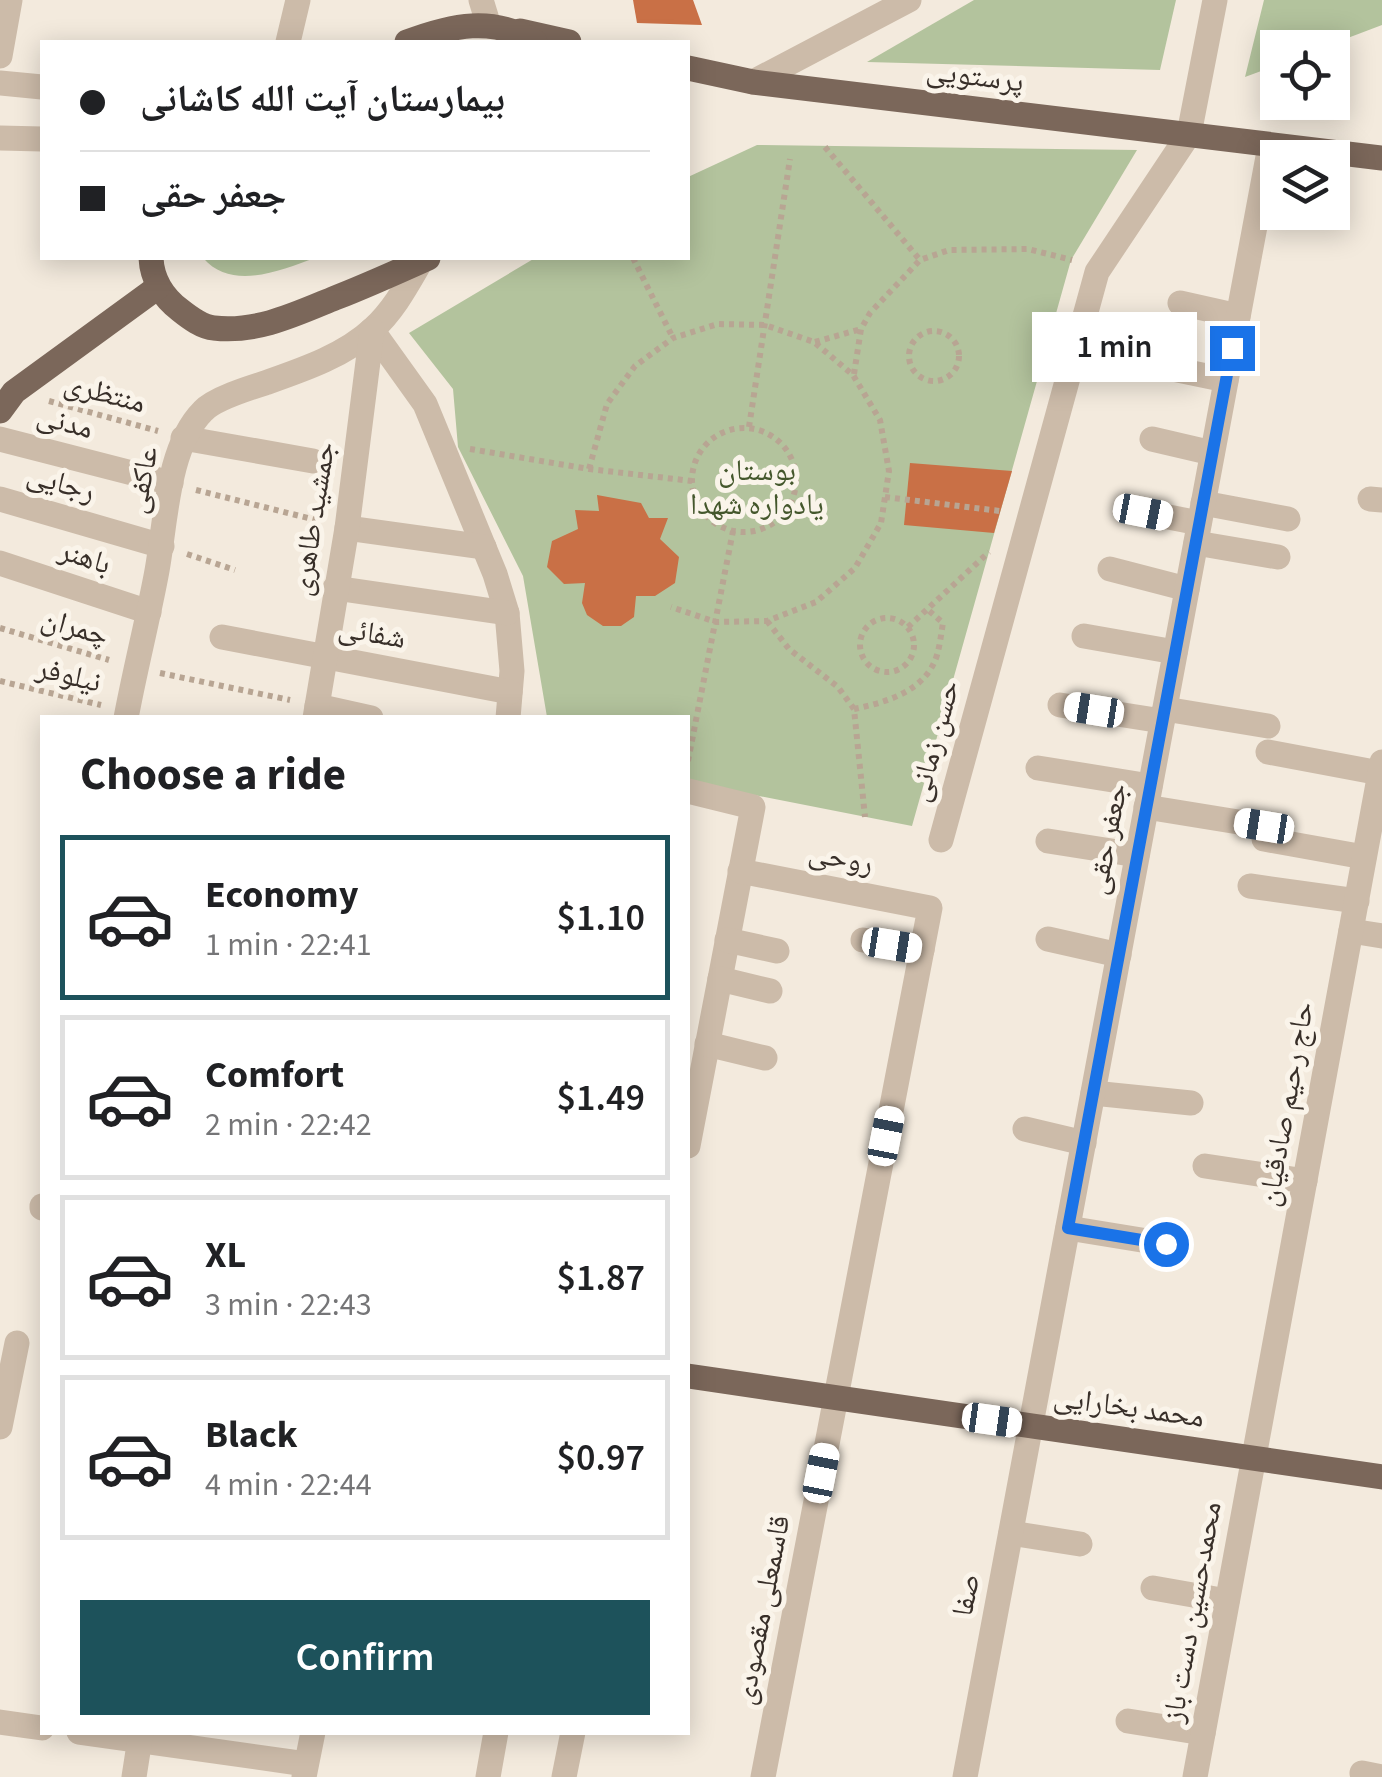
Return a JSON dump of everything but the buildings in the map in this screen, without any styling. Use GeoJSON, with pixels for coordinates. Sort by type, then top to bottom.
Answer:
{"type":"FeatureCollection","features":[{"type":"Feature","properties":{"kind":"main road"},"geometry":{"type":"LineString","coordinates":[[413,40],[478,25],[560,40]]}},
{"type":"Feature","properties":{"kind":"main road"},"geometry":{"type":"LineString","coordinates":[[499,27],[530,40]]}},
{"type":"Feature","properties":{"kind":"main road","name":"پرستویی"},"geometry":{"type":"LineString","coordinates":[[690,68],[753,82],[1260,145]]}},
{"type":"Feature","properties":{"kind":"main road","name":"پرستویی"},"geometry":{"type":"LineString","coordinates":[[1350,155],[1382,158]]}},
{"type":"Feature","properties":{"kind":"main road"},"geometry":{"type":"LineString","coordinates":[[151,260],[158,287],[170,303],[210,328],[263,325],[292,316],[422,260]]}},
{"type":"Feature","properties":{"kind":"main road"},"geometry":{"type":"LineString","coordinates":[[7,402],[158,287]]}},
{"type":"Feature","properties":{"kind":"main road","name":"محمد بخارایی"},"geometry":{"type":"LineString","coordinates":[[690,1376],[1382,1477]]}},
{"type":"Feature","properties":{"kind":"street"},"geometry":{"type":"LineString","coordinates":[[0,56],[10,0]]}},
{"type":"Feature","properties":{"kind":"street"},"geometry":{"type":"LineString","coordinates":[[288,40],[298,0]]}},
{"type":"Feature","properties":{"kind":"street"},"geometry":{"type":"LineString","coordinates":[[481,0],[499,27]]}},
{"type":"Feature","properties":{"kind":"street"},"geometry":{"type":"LineString","coordinates":[[753,82],[909,0]]}},
{"type":"Feature","properties":{"kind":"street"},"geometry":{"type":"LineString","coordinates":[[1189,134],[1216,0]]}},
{"type":"Feature","properties":{"kind":"street"},"geometry":{"type":"LineString","coordinates":[[0,83],[40,87]]}},
{"type":"Feature","properties":{"kind":"street","name":"حسن زمانی"},"geometry":{"type":"LineString","coordinates":[[941,840],[1097,272],[1189,134]]}},
{"type":"Feature","properties":{"kind":"street"},"geometry":{"type":"LineString","coordinates":[[0,138],[40,139]]}},
{"type":"Feature","properties":{"kind":"street","name":"جعفر حقی"},"geometry":{"type":"LineString","coordinates":[[1031,1426],[1260,199]]}},
{"type":"Feature","properties":{"kind":"street","name":"عاکفی"},"geometry":{"type":"LineString","coordinates":[[127,715],[183,438],[204,408],[336,354],[372,330],[400,298],[423,260]]}},
{"type":"Feature","properties":{"kind":"street"},"geometry":{"type":"LineString","coordinates":[[1180,303],[1238,316]]}},
{"type":"Feature","properties":{"kind":"street"},"geometry":{"type":"LineString","coordinates":[[372,330],[425,404],[495,574],[506,613],[512,671],[509,705]]}},
{"type":"Feature","properties":{"kind":"street","name":"جمشید طاهری"},"geometry":{"type":"LineString","coordinates":[[316,712],[372,330]]}},
{"type":"Feature","properties":{"kind":"street"},"geometry":{"type":"LineString","coordinates":[[1168,368],[1226,380]]}},
{"type":"Feature","properties":{"kind":"street"},"geometry":{"type":"LineString","coordinates":[[183,438],[312,461]]}},
{"type":"Feature","properties":{"kind":"street","name":"مدنی"},"geometry":{"type":"LineString","coordinates":[[0,439],[171,484]]}},
{"type":"Feature","properties":{"kind":"street"},"geometry":{"type":"LineString","coordinates":[[1152,440],[1212,453]]}},
{"type":"Feature","properties":{"kind":"street","name":"رجایی"},"geometry":{"type":"LineString","coordinates":[[0,499],[162,546]]}},
{"type":"Feature","properties":{"kind":"street"},"geometry":{"type":"LineString","coordinates":[[1143,512],[1199,523],[1278,557]]}},
{"type":"Feature","properties":{"kind":"street"},"geometry":{"type":"LineString","coordinates":[[1199,523],[1288,519]]}},
{"type":"Feature","properties":{"kind":"street"},"geometry":{"type":"LineString","coordinates":[[346,528],[484,547]]}},
{"type":"Feature","properties":{"kind":"street","name":"باهنر"},"geometry":{"type":"LineString","coordinates":[[0,563],[149,612]]}},
{"type":"Feature","properties":{"kind":"street"},"geometry":{"type":"LineString","coordinates":[[1110,569],[1187,589]]}},
{"type":"Feature","properties":{"kind":"street"},"geometry":{"type":"LineString","coordinates":[[336,588],[506,613]]}},
{"type":"Feature","properties":{"kind":"street","name":"شفائی"},"geometry":{"type":"LineString","coordinates":[[222,636],[509,705]]}},
{"type":"Feature","properties":{"kind":"street"},"geometry":{"type":"LineString","coordinates":[[1084,636],[1175,652]]}},
{"type":"Feature","properties":{"kind":"street"},"geometry":{"type":"LineString","coordinates":[[1060,705],[1164,715],[1381,768]]}},
{"type":"Feature","properties":{"kind":"street"},"geometry":{"type":"LineString","coordinates":[[316,712],[343,715]]}},
{"type":"Feature","properties":{"kind":"street"},"geometry":{"type":"LineString","coordinates":[[1038,768],[1264,833],[1364,856]]}},
{"type":"Feature","properties":{"kind":"street","name":"حاج رحیم صادقیان"},"geometry":{"type":"LineString","coordinates":[[1254,1458],[1381,768]]}},
{"type":"Feature","properties":{"kind":"street"},"geometry":{"type":"LineString","coordinates":[[690,792],[753,807],[690,1136]]}},
{"type":"Feature","properties":{"kind":"street"},"geometry":{"type":"LineString","coordinates":[[1048,841],[1137,856]]}},
{"type":"Feature","properties":{"kind":"street","name":"روحی"},"geometry":{"type":"LineString","coordinates":[[740,871],[930,908],[922,950]]}},
{"type":"Feature","properties":{"kind":"street"},"geometry":{"type":"LineString","coordinates":[[1250,886],[1356,900]]}},
{"type":"Feature","properties":{"kind":"street"},"geometry":{"type":"LineString","coordinates":[[1350,931],[1382,936]]}},
{"type":"Feature","properties":{"kind":"street"},"geometry":{"type":"LineString","coordinates":[[1048,939],[1119,955]]}},
{"type":"Feature","properties":{"kind":"street"},"geometry":{"type":"LineString","coordinates":[[728,940],[778,951]]}},
{"type":"Feature","properties":{"kind":"street"},"geometry":{"type":"LineString","coordinates":[[836,1397],[922,950],[863,940]]}},
{"type":"Feature","properties":{"kind":"street"},"geometry":{"type":"LineString","coordinates":[[720,979],[770,991]]}},
{"type":"Feature","properties":{"kind":"street"},"geometry":{"type":"LineString","coordinates":[[708,1044],[765,1058]]}},
{"type":"Feature","properties":{"kind":"street"},"geometry":{"type":"LineString","coordinates":[[1093,1094],[1191,1103]]}},
{"type":"Feature","properties":{"kind":"street"},"geometry":{"type":"LineString","coordinates":[[1025,1130],[1084,1143]]}},
{"type":"Feature","properties":{"kind":"street"},"geometry":{"type":"LineString","coordinates":[[1205,1166],[1304,1181]]}},
{"type":"Feature","properties":{"kind":"street"},"geometry":{"type":"LineString","coordinates":[[1068,1228],[1166,1244]]}},
{"type":"Feature","properties":{"kind":"street"},"geometry":{"type":"LineString","coordinates":[[0,1427],[17,1343]]}},
{"type":"Feature","properties":{"kind":"street","name":"قاسمعلی مقصودی"},"geometry":{"type":"LineString","coordinates":[[764,1777],[836,1397]]}},
{"type":"Feature","properties":{"kind":"street","name":"صفا"},"geometry":{"type":"LineString","coordinates":[[965,1777],[1031,1426]]}},
{"type":"Feature","properties":{"kind":"street","name":"محمدحسین دست باز"},"geometry":{"type":"LineString","coordinates":[[1195,1777],[1254,1458]]}},
{"type":"Feature","properties":{"kind":"street"},"geometry":{"type":"LineString","coordinates":[[1011,1533],[1080,1544]]}},
{"type":"Feature","properties":{"kind":"street"},"geometry":{"type":"LineString","coordinates":[[1153,1588],[1227,1601]]}},
{"type":"Feature","properties":{"kind":"street"},"geometry":{"type":"LineString","coordinates":[[1128,1721],[1203,1733]]}},
{"type":"Feature","properties":{"kind":"street"},"geometry":{"type":"LineString","coordinates":[[0,1722],[40,1728]]}},
{"type":"Feature","properties":{"kind":"street"},"geometry":{"type":"LineString","coordinates":[[116,1735],[305,1771],[311,1735]]}},
{"type":"Feature","properties":{"kind":"street"},"geometry":{"type":"LineString","coordinates":[[488,1777],[495,1735]]}},
{"type":"Feature","properties":{"kind":"street"},"geometry":{"type":"LineString","coordinates":[[564,1777],[572,1735]]}},
{"type":"Feature","properties":{"kind":"street"},"geometry":{"type":"LineString","coordinates":[[134,1777],[141,1737]]}},
{"type":"Feature","properties":{"kind":"path"},"geometry":{"type":"LineString","coordinates":[[825,146],[920,260]]}},
{"type":"Feature","properties":{"kind":"path"},"geometry":{"type":"LineString","coordinates":[[749,428],[790,159]]}},
{"type":"Feature","properties":{"kind":"path"},"geometry":{"type":"LineString","coordinates":[[854,376],[861,329],[870,312],[920,260],[949,250],[1028,249],[1071,260],[1097,272]]}},
{"type":"Feature","properties":{"kind":"path"},"geometry":{"type":"LineString","coordinates":[[634,260],[673,338]]}},
{"type":"Feature","properties":{"kind":"path"},"geometry":{"type":"LineString","coordinates":[[590,468],[607,404],[634,366],[673,338],[718,324],[765,324],[814,342],[854,376],[880,420],[889,471],[881,523],[855,568],[816,602],[768,620],[716,622],[671,607]]}},
{"type":"Feature","properties":{"kind":"path"},"geometry":{"type":"LineString","coordinates":[[814,342],[861,329]]}},
{"type":"Feature","properties":{"kind":"path"},"geometry":{"type":"LineString","coordinates":[[931,330],[947,334],[957,346],[958,362],[943,379],[920,377],[910,363],[911,346],[922,333],[931,330]]}},
{"type":"Feature","properties":{"kind":"path","name":"منتظری"},"geometry":{"type":"LineString","coordinates":[[7,402],[183,438]]}},
{"type":"Feature","properties":{"kind":"path"},"geometry":{"type":"LineString","coordinates":[[749,428],[780,441],[790,454],[796,487],[790,504],[766,527],[734,531],[704,513],[695,498],[694,463],[702,448],[716,436],[731,429],[749,428]]}},
{"type":"Feature","properties":{"kind":"path"},"geometry":{"type":"LineString","coordinates":[[458,447],[692,481]]}},
{"type":"Feature","properties":{"kind":"path"},"geometry":{"type":"LineString","coordinates":[[171,484],[346,528]]}},
{"type":"Feature","properties":{"kind":"path"},"geometry":{"type":"LineString","coordinates":[[885,497],[1000,511]]}},
{"type":"Feature","properties":{"kind":"path"},"geometry":{"type":"LineString","coordinates":[[690,752],[734,531]]}},
{"type":"Feature","properties":{"kind":"path"},"geometry":{"type":"LineString","coordinates":[[162,546],[235,570]]}},
{"type":"Feature","properties":{"kind":"path"},"geometry":{"type":"LineString","coordinates":[[908,627],[988,552]]}},
{"type":"Feature","properties":{"kind":"path"},"geometry":{"type":"LineString","coordinates":[[854,709],[887,702],[918,685],[936,658],[944,624],[927,610]]}},
{"type":"Feature","properties":{"kind":"path"},"geometry":{"type":"LineString","coordinates":[[893,618],[908,627],[913,653],[902,667],[885,672],[868,665],[860,649],[868,625],[893,618]]}},
{"type":"Feature","properties":{"kind":"path"},"geometry":{"type":"LineString","coordinates":[[768,620],[788,650],[838,687],[854,709],[865,817]]}},
{"type":"Feature","properties":{"kind":"path","name":"چمران"},"geometry":{"type":"LineString","coordinates":[[0,628],[138,668],[316,712]]}},
{"type":"Feature","properties":{"kind":"path","name":"نیلوفر"},"geometry":{"type":"LineString","coordinates":[[0,681],[127,715]]}},
{"type":"Feature","properties":{"kind":"green space"},"geometry":{"type":"Polygon","coordinates":[[[974,0],[1176,0],[1160,70],[867,62],[974,0]]]}},
{"type":"Feature","properties":{"kind":"green space"},"geometry":{"type":"Polygon","coordinates":[[[1264,0],[1382,0],[1382,25],[1350,37],[1350,30],[1260,30],[1260,71],[1245,77],[1264,0]]]}},
{"type":"Feature","properties":{"kind":"green space","name":"بوستان یادواره شهدا"},"geometry":{"type":"Polygon","coordinates":[[[757,145],[1137,150],[1071,260],[912,826],[690,782],[690,715],[547,715],[523,576],[458,447],[453,389],[409,333],[532,260],[690,260],[690,176],[757,145]]]}},
{"type":"Feature","properties":{"kind":"green space"},"geometry":{"type":"Polygon","coordinates":[[[205,260],[309,260],[256,275],[228,274],[205,260]]]}},
{"type":"Feature","properties":{"kind":"route"},"geometry":{"type":"LineString","coordinates":[[1166,1244],[1068,1228],[1232,348]]}}]}
